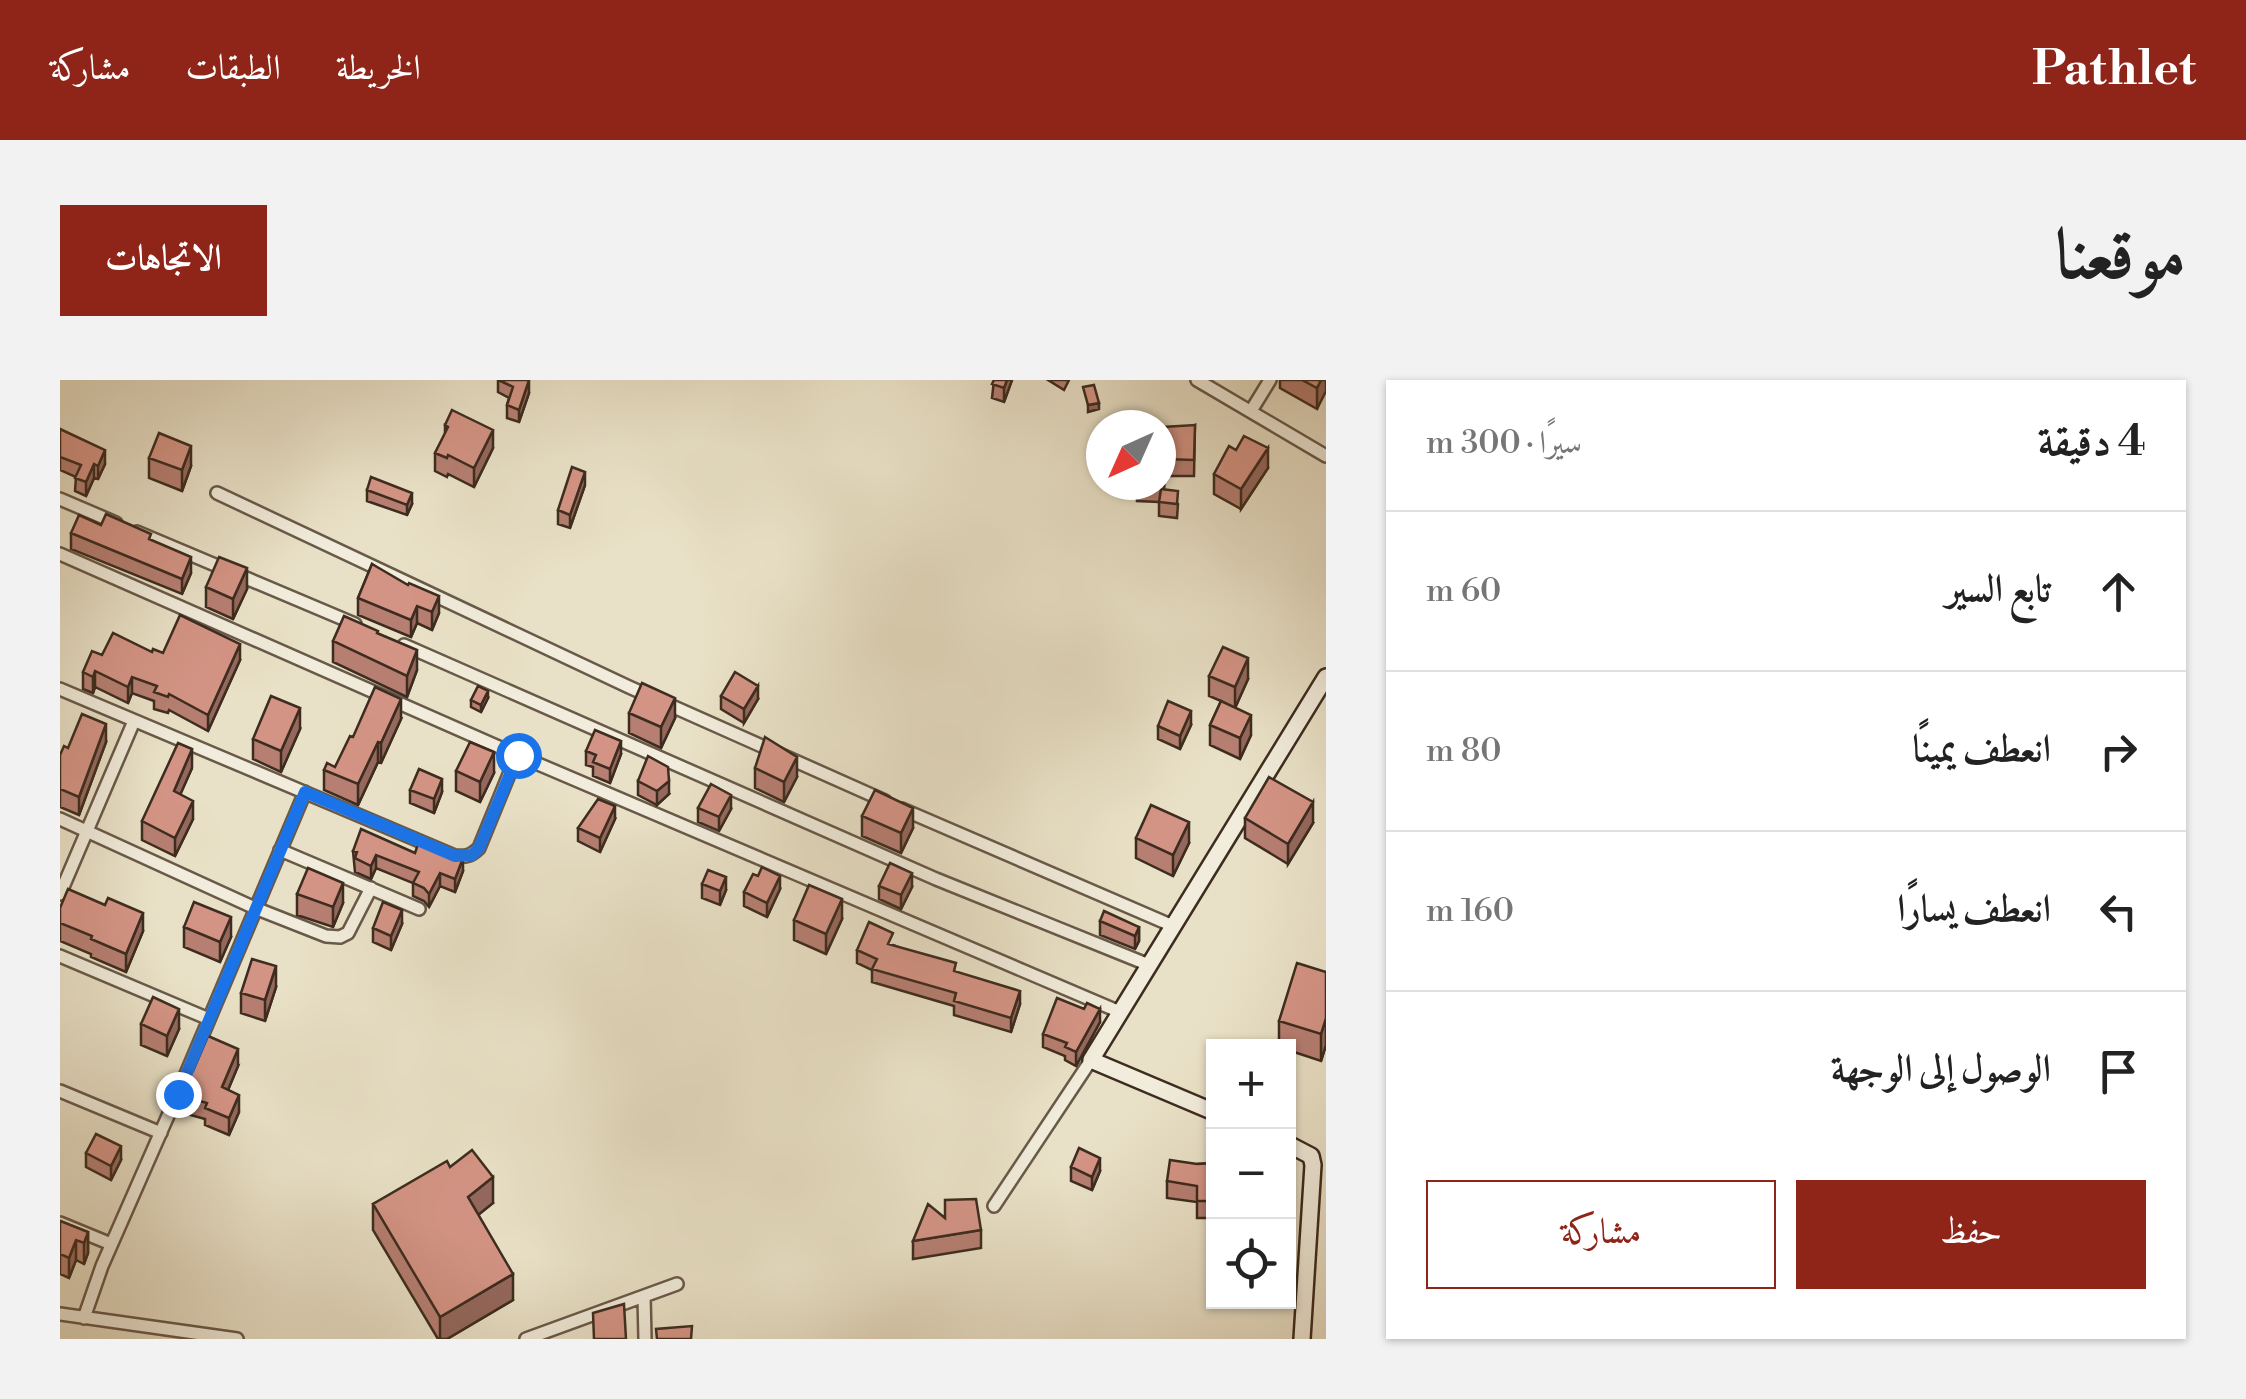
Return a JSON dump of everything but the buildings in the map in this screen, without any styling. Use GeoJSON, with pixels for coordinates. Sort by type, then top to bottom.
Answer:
{"type":"FeatureCollection","features":[{"type":"Feature","properties":{"kind":"street"},"geometry":{"type":"LineString","coordinates":[[1196,380],[1326,456]]}},
{"type":"Feature","properties":{"kind":"street"},"geometry":{"type":"LineString","coordinates":[[1251,411],[1270,380]]}},
{"type":"Feature","properties":{"kind":"street"},"geometry":{"type":"LineString","coordinates":[[217,494],[645,694],[997,852],[1173,926]]}},
{"type":"Feature","properties":{"kind":"street"},"geometry":{"type":"LineString","coordinates":[[60,499],[372,632]]}},
{"type":"Feature","properties":{"kind":"street"},"geometry":{"type":"LineString","coordinates":[[60,554],[1120,1012]]}},
{"type":"Feature","properties":{"kind":"street"},"geometry":{"type":"LineString","coordinates":[[390,639],[918,871],[1149,965]]}},
{"type":"Feature","properties":{"kind":"street"},"geometry":{"type":"LineString","coordinates":[[994,1206],[1091,1060],[1326,676]]}},
{"type":"Feature","properties":{"kind":"street"},"geometry":{"type":"LineString","coordinates":[[60,689],[455,856],[472,855],[479,848],[518,755]]}},
{"type":"Feature","properties":{"kind":"street"},"geometry":{"type":"LineString","coordinates":[[60,894],[134,721]]}},
{"type":"Feature","properties":{"kind":"street"},"geometry":{"type":"LineString","coordinates":[[84,1318],[305,792]]}},
{"type":"Feature","properties":{"kind":"street"},"geometry":{"type":"LineString","coordinates":[[60,819],[326,936],[348,933],[370,888]]}},
{"type":"Feature","properties":{"kind":"street"},"geometry":{"type":"LineString","coordinates":[[280,850],[419,909]]}},
{"type":"Feature","properties":{"kind":"street"},"geometry":{"type":"LineString","coordinates":[[60,956],[209,1019]]}},
{"type":"Feature","properties":{"kind":"street"},"geometry":{"type":"LineString","coordinates":[[1091,1060],[1206,1109]]}},
{"type":"Feature","properties":{"kind":"street"},"geometry":{"type":"LineString","coordinates":[[60,1091],[160,1133]]}},
{"type":"Feature","properties":{"kind":"street"},"geometry":{"type":"LineString","coordinates":[[1296,1148],[1310,1156],[1313,1165],[1302,1339]]}},
{"type":"Feature","properties":{"kind":"street"},"geometry":{"type":"LineString","coordinates":[[60,1222],[112,1244]]}},
{"type":"Feature","properties":{"kind":"street"},"geometry":{"type":"LineString","coordinates":[[526,1339],[677,1284]]}},
{"type":"Feature","properties":{"kind":"street"},"geometry":{"type":"LineString","coordinates":[[644,1296],[645,1339]]}},
{"type":"Feature","properties":{"kind":"street"},"geometry":{"type":"LineString","coordinates":[[60,1314],[237,1339]]}},
{"type":"Feature","properties":{"kind":"route"},"geometry":{"type":"LineString","coordinates":[[178,1094],[305,792],[428,846],[465,857],[479,848],[518,755]]}}]}
